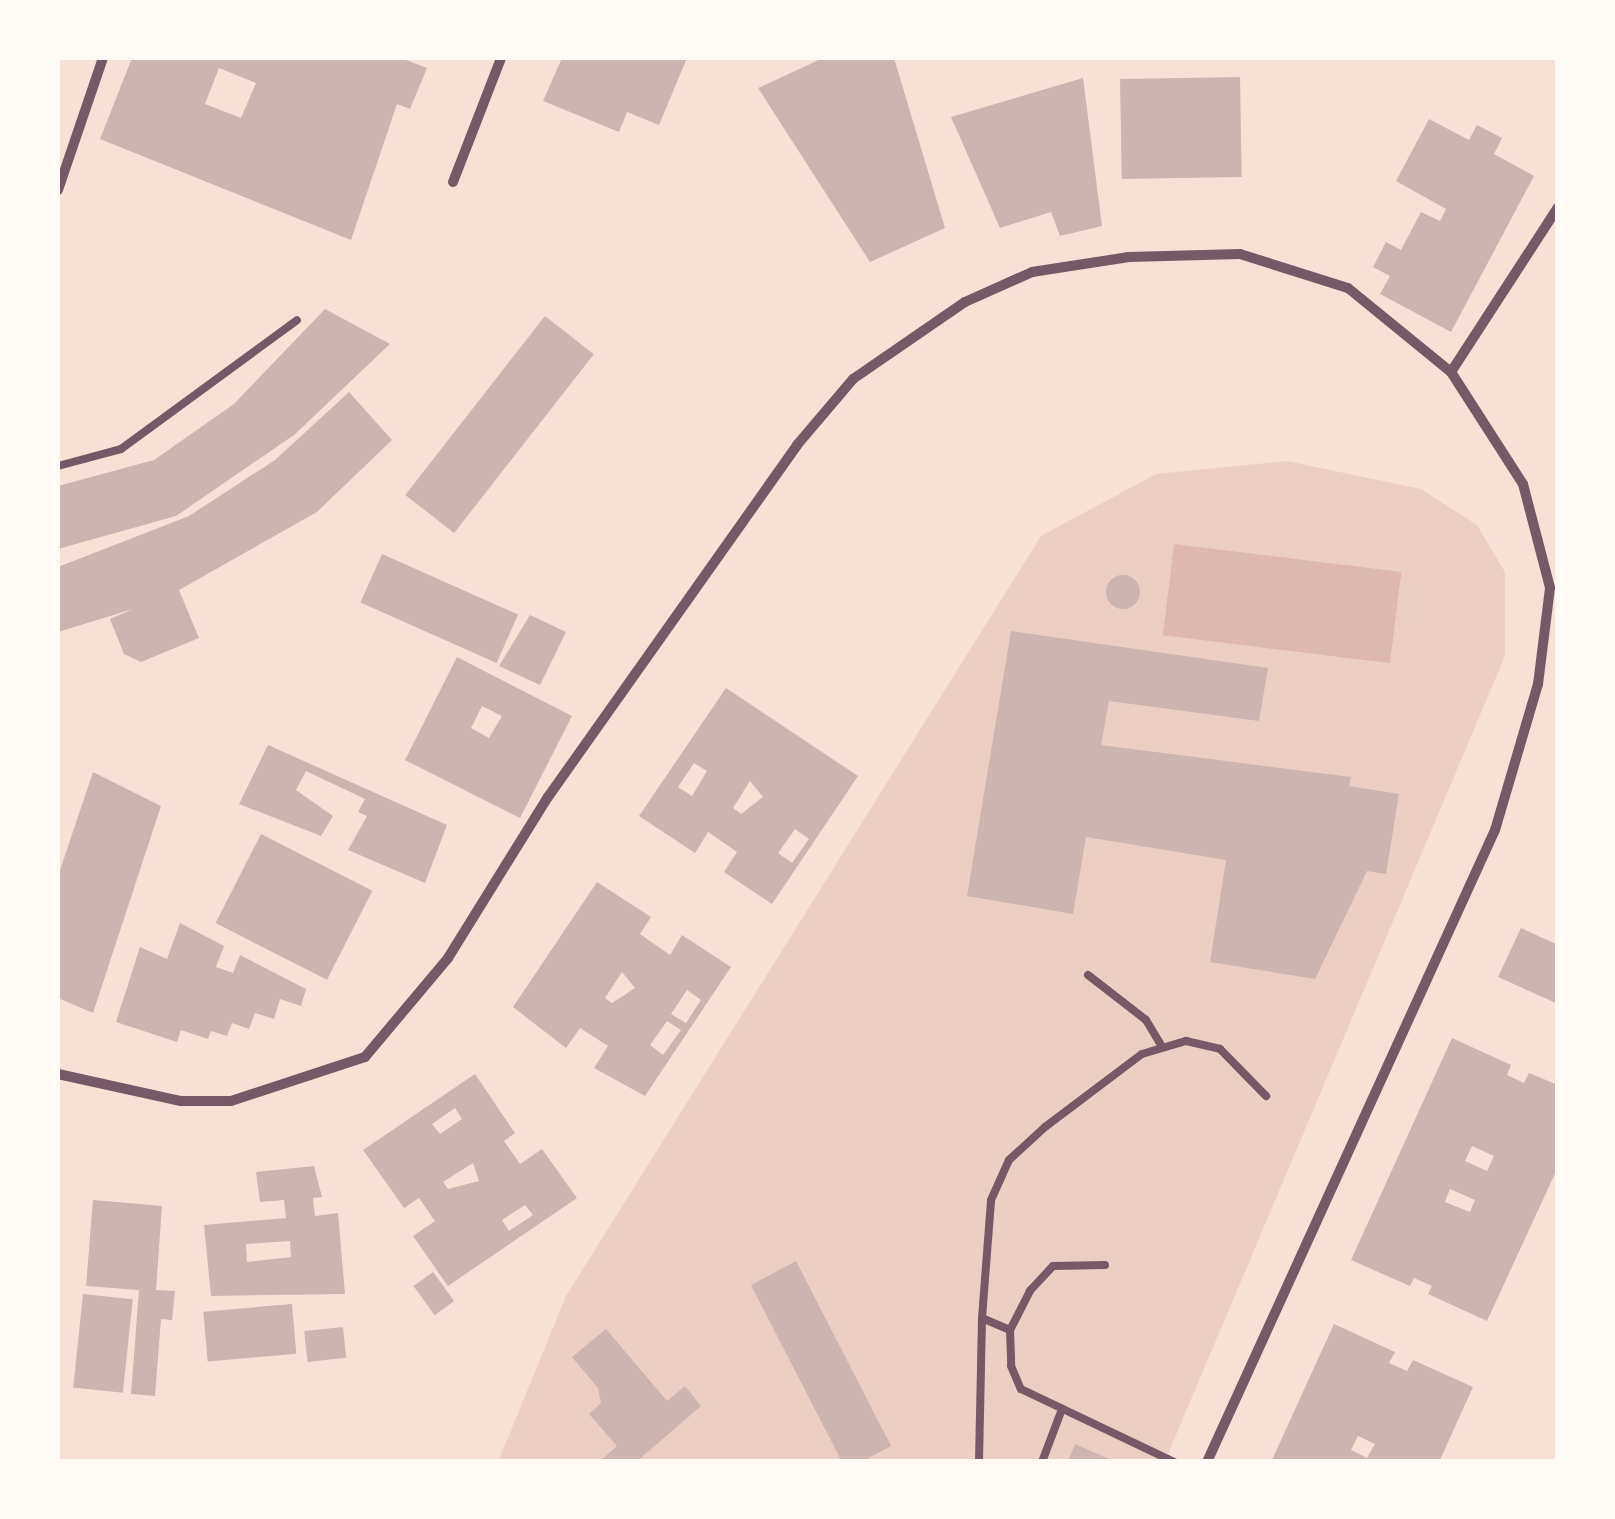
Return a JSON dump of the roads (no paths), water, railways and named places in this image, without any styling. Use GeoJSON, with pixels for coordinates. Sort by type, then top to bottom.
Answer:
{"type":"FeatureCollection","features":[{"type":"Feature","properties":{"kind":"street"},"geometry":{"type":"LineString","coordinates":[[58,190],[103,58]]}},
{"type":"Feature","properties":{"kind":"street"},"geometry":{"type":"LineString","coordinates":[[453,182],[501,58]]}},
{"type":"Feature","properties":{"kind":"street"},"geometry":{"type":"LineString","coordinates":[[1451,372],[1558,207]]}},
{"type":"Feature","properties":{"kind":"street"},"geometry":{"type":"LineString","coordinates":[[58,1074],[181,1101],[282,1090],[365,1057],[448,958],[548,797],[796,445],[853,379],[965,302],[1032,272],[1240,254],[1348,288],[1451,372],[1523,484],[1550,588],[1538,684],[1495,830],[1206,1462]]}},
{"type":"Feature","properties":{"kind":"lane"},"geometry":{"type":"LineString","coordinates":[[58,466],[120,449],[298,320]]}},
{"type":"Feature","properties":{"kind":"lane"},"geometry":{"type":"LineString","coordinates":[[1088,975],[1146,1020],[1162,1045]]}},
{"type":"Feature","properties":{"kind":"lane"},"geometry":{"type":"LineString","coordinates":[[979,1462],[982,1318],[991,1200],[1009,1160],[1162,1045],[1220,1048],[1266,1096]]}},
{"type":"Feature","properties":{"kind":"lane"},"geometry":{"type":"LineString","coordinates":[[1104,1265],[1053,1266],[1010,1330],[1021,1389],[1174,1462]]}},
{"type":"Feature","properties":{"kind":"lane"},"geometry":{"type":"LineString","coordinates":[[982,1318],[1010,1330]]}},
{"type":"Feature","properties":{"kind":"lane"},"geometry":{"type":"LineString","coordinates":[[1042,1462],[1062,1408]]}}]}
